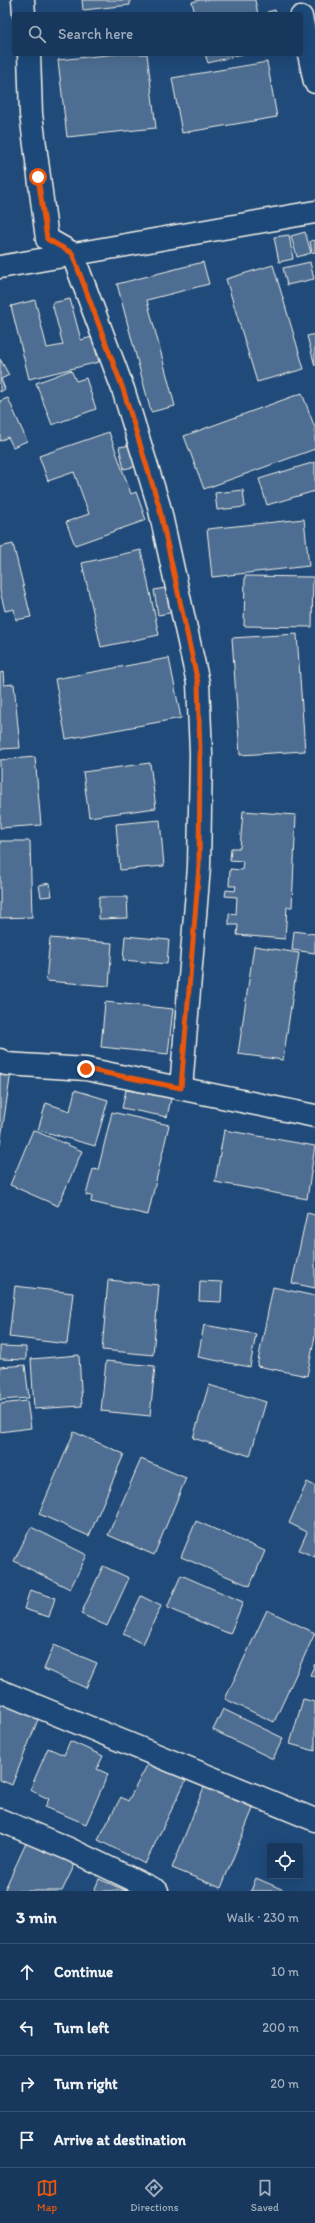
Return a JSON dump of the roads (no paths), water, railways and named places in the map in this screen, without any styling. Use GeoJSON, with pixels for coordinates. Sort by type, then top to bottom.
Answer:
{"type":"FeatureCollection","features":[{"type":"Feature","properties":{"kind":"street"},"geometry":{"type":"LineString","coordinates":[[23,0],[24,12]]}},
{"type":"Feature","properties":{"kind":"street"},"geometry":{"type":"LineString","coordinates":[[297,0],[300,12]]}},
{"type":"Feature","properties":{"kind":"street"},"geometry":{"type":"LineString","coordinates":[[303,27],[315,82]]}},
{"type":"Feature","properties":{"kind":"street"},"geometry":{"type":"LineString","coordinates":[[29,56],[31,114],[47,239],[72,253],[123,389],[159,506],[198,683],[200,753],[199,867],[181,1088]]}},
{"type":"Feature","properties":{"kind":"street"},"geometry":{"type":"LineString","coordinates":[[0,267],[72,253],[315,212]]}},
{"type":"Feature","properties":{"kind":"street"},"geometry":{"type":"LineString","coordinates":[[0,1060],[6,1064],[86,1069],[315,1116]]}},
{"type":"Feature","properties":{"kind":"street"},"geometry":{"type":"LineString","coordinates":[[0,1691],[315,1820]]}},
{"type":"Feature","properties":{"kind":"street"},"geometry":{"type":"LineString","coordinates":[[0,1820],[69,1849],[157,1891]]}}]}
